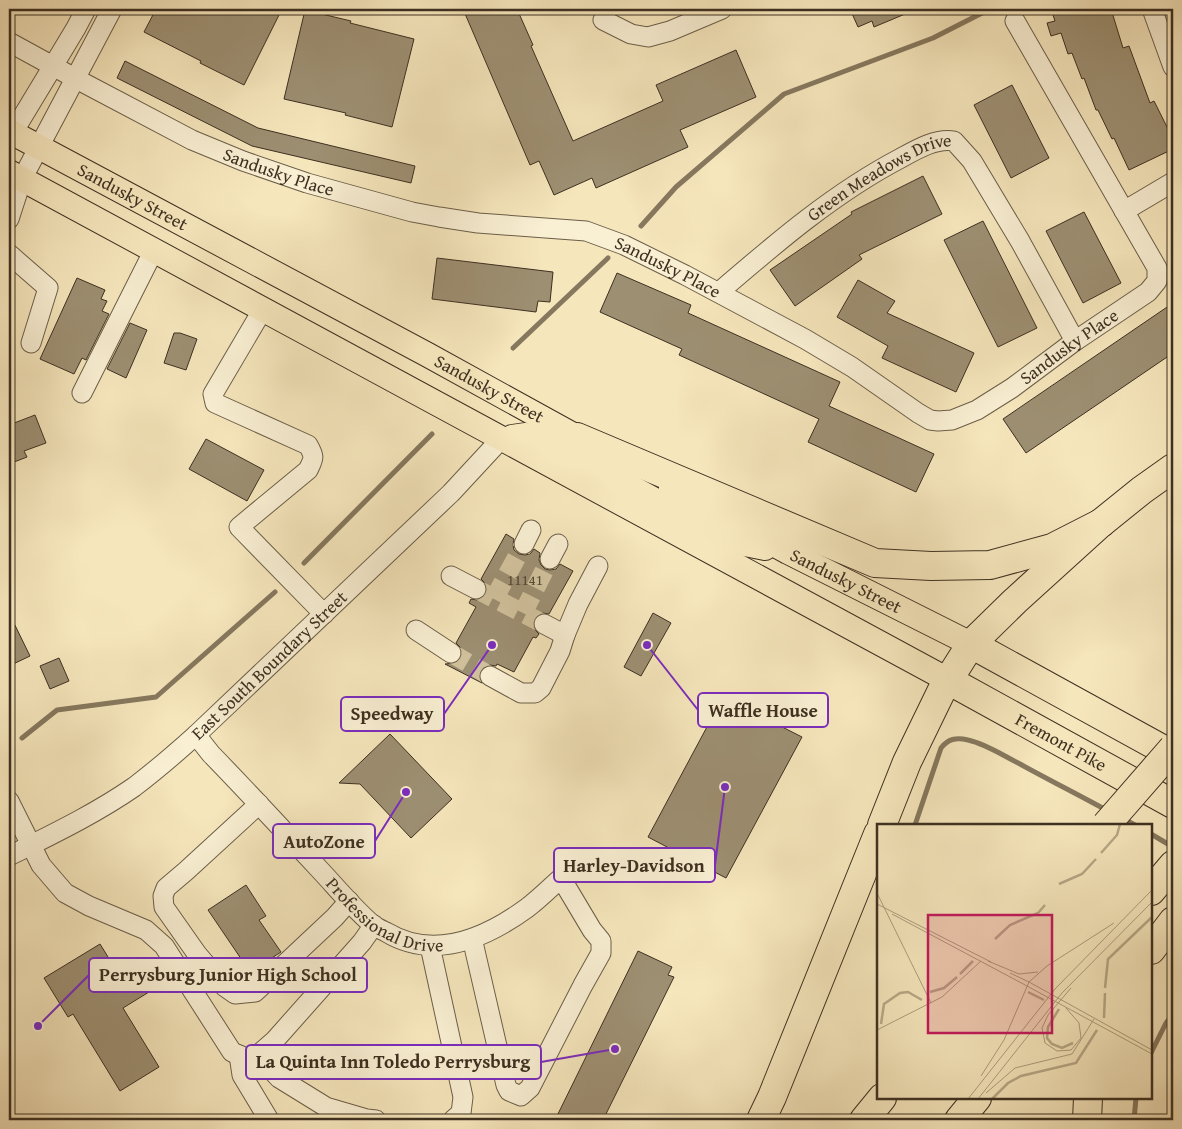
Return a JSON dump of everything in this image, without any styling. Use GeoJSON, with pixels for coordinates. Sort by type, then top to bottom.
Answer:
{"type":"FeatureCollection","features":[{"type":"Feature","properties":{"kind":"highway"},"geometry":{"type":"LineString","coordinates":[[577,437],[875,563],[931,566],[990,565],[1052,548],[1101,523]]}},
{"type":"Feature","properties":{"kind":"highway"},"geometry":{"type":"LineString","coordinates":[[882,824],[907,762],[942,690],[971,644],[1101,523],[1173,468]]}},
{"type":"Feature","properties":{"kind":"highway"},"geometry":{"type":"LineString","coordinates":[[971,644],[1173,755]]}},
{"type":"Feature","properties":{"kind":"highway","name":"Fremont Pike"},"geometry":{"type":"LineString","coordinates":[[948,680],[1173,804]]}},
{"type":"Feature","properties":{"kind":"highway"},"geometry":{"type":"LineString","coordinates":[[1107,824],[1173,748]]}},
{"type":"Feature","properties":{"kind":"highway"},"geometry":{"type":"LineString","coordinates":[[761,1120],[877,836]]}},
{"type":"Feature","properties":{"kind":"highway"},"geometry":{"type":"LineString","coordinates":[[1152,890],[1171,867]]}},
{"type":"Feature","properties":{"kind":"highway"},"geometry":{"type":"LineString","coordinates":[[1152,949],[1173,921]]}},
{"type":"Feature","properties":{"kind":"highway"},"geometry":{"type":"LineString","coordinates":[[864,1120],[881,1099]]}},
{"type":"Feature","properties":{"kind":"highway"},"geometry":{"type":"LineString","coordinates":[[959,1120],[976,1099]]}},
{"type":"Feature","properties":{"kind":"highway"},"geometry":{"type":"LineString","coordinates":[[1087,1120],[1088,1099]]}},
{"type":"Feature","properties":{"kind":"main road","name":"Sandusky Street"},"geometry":{"type":"LineString","coordinates":[[10,134],[38,147],[428,356],[788,552],[971,644]]}},
{"type":"Feature","properties":{"kind":"main road","name":"Sandusky Street"},"geometry":{"type":"LineString","coordinates":[[16,175],[948,680]]}},
{"type":"Feature","properties":{"kind":"main road"},"geometry":{"type":"LineString","coordinates":[[502,438],[526,435],[550,443],[730,541],[788,552]]}},
{"type":"Feature","properties":{"kind":"street"},"geometry":{"type":"LineString","coordinates":[[10,134],[86,9]]}},
{"type":"Feature","properties":{"kind":"street"},"geometry":{"type":"LineString","coordinates":[[9,219],[16,175],[38,147],[112,9]]}},
{"type":"Feature","properties":{"kind":"street"},"geometry":{"type":"LineString","coordinates":[[604,20],[631,34],[648,37],[670,31],[722,9]]}},
{"type":"Feature","properties":{"kind":"street"},"geometry":{"type":"LineString","coordinates":[[1152,9],[1172,59]]}},
{"type":"Feature","properties":{"kind":"street"},"geometry":{"type":"LineString","coordinates":[[1015,21],[1124,211],[1171,187]]}},
{"type":"Feature","properties":{"kind":"street","name":"Sandusky Place"},"geometry":{"type":"LineString","coordinates":[[9,42],[192,140],[243,161],[289,176],[399,209],[439,217],[478,223],[586,230],[624,246],[719,292],[805,338],[852,367],[930,420],[952,420],[977,410],[1012,388],[1075,340],[1148,292],[1157,281],[1157,268],[1124,211]]}},
{"type":"Feature","properties":{"kind":"street","name":"Green Meadows Drive"},"geometry":{"type":"LineString","coordinates":[[719,292],[768,249],[838,196],[875,171],[921,147],[946,140],[954,141],[972,161],[1020,241],[1075,340]]}},
{"type":"Feature","properties":{"kind":"street"},"geometry":{"type":"LineString","coordinates":[[82,393],[154,250]]}},
{"type":"Feature","properties":{"kind":"street"},"geometry":{"type":"LineString","coordinates":[[9,254],[48,288],[31,343]]}},
{"type":"Feature","properties":{"kind":"street"},"geometry":{"type":"LineString","coordinates":[[263,309],[213,394],[215,404],[308,445],[314,459],[308,470],[239,527],[324,614]]}},
{"type":"Feature","properties":{"kind":"street","name":"East South Boundary Street"},"geometry":{"type":"LineString","coordinates":[[9,856],[99,809],[133,787],[196,735],[451,493],[502,438]]}},
{"type":"Feature","properties":{"kind":"street"},"geometry":{"type":"LineString","coordinates":[[490,676],[521,693],[535,693],[542,688],[560,651],[578,604],[598,566]]}},
{"type":"Feature","properties":{"kind":"street"},"geometry":{"type":"LineString","coordinates":[[451,576],[476,589]]}},
{"type":"Feature","properties":{"kind":"street"},"geometry":{"type":"LineString","coordinates":[[544,624],[565,635]]}},
{"type":"Feature","properties":{"kind":"street"},"geometry":{"type":"LineString","coordinates":[[416,630],[451,653]]}},
{"type":"Feature","properties":{"kind":"street","name":"Professional Drive"},"geometry":{"type":"LineString","coordinates":[[196,735],[211,754],[349,901],[374,925],[404,941],[421,945],[440,946],[458,943],[480,935],[527,907],[561,878],[592,930],[601,941],[601,953],[530,1088],[521,1096],[509,1091],[506,1085],[472,938]]}},
{"type":"Feature","properties":{"kind":"street"},"geometry":{"type":"LineString","coordinates":[[9,801],[41,865],[65,893],[89,906],[146,930],[164,946],[232,1052],[246,1058],[258,1055],[275,1040],[362,942],[374,925]]}},
{"type":"Feature","properties":{"kind":"street"},"geometry":{"type":"LineString","coordinates":[[259,804],[166,888],[163,896],[164,907],[197,954],[225,987],[235,994],[255,992],[335,917],[349,901]]}},
{"type":"Feature","properties":{"kind":"street"},"geometry":{"type":"LineString","coordinates":[[430,946],[463,1097],[461,1113],[453,1120]]}},
{"type":"Feature","properties":{"kind":"street"},"geometry":{"type":"LineString","coordinates":[[239,1055],[242,1075],[269,1120]]}},
{"type":"Feature","properties":{"kind":"street"},"geometry":{"type":"LineString","coordinates":[[258,1055],[279,1078],[326,1107],[376,1120]]}},
{"type":"Feature","properties":{"kind":"building"},"geometry":{"type":"Polygon","coordinates":[[[156,9],[282,9],[244,85],[144,32],[156,9]]]}},
{"type":"Feature","properties":{"kind":"building"},"geometry":{"type":"Polygon","coordinates":[[[463,9],[517,9],[533,45],[531,46],[573,141],[663,101],[656,85],[736,50],[756,97],[680,130],[688,147],[596,188],[592,178],[554,195],[539,161],[530,165],[463,9]]]}},
{"type":"Feature","properties":{"kind":"building"},"geometry":{"type":"Polygon","coordinates":[[[850,9],[917,9],[874,27],[872,21],[858,27],[850,9]]]}},
{"type":"Feature","properties":{"kind":"building"},"geometry":{"type":"Polygon","coordinates":[[[1051,9],[1111,9],[1123,48],[1129,46],[1150,103],[1154,101],[1173,139],[1173,149],[1129,170],[1114,138],[1112,139],[1098,110],[1096,110],[1072,53],[1068,54],[1061,33],[1051,36],[1047,23],[1055,21],[1051,9]]]}},
{"type":"Feature","properties":{"kind":"building"},"geometry":{"type":"Polygon","coordinates":[[[305,10],[414,39],[392,127],[345,115],[346,113],[284,99],[305,10]]]}},
{"type":"Feature","properties":{"kind":"building"},"geometry":{"type":"Polygon","coordinates":[[[125,61],[258,128],[415,166],[411,183],[252,146],[117,78],[125,61]]]}},
{"type":"Feature","properties":{"kind":"building"},"geometry":{"type":"Polygon","coordinates":[[[1012,85],[1049,158],[1011,178],[974,105],[1012,85]]]}},
{"type":"Feature","properties":{"kind":"building"},"geometry":{"type":"Polygon","coordinates":[[[923,176],[942,214],[859,255],[862,259],[795,306],[770,270],[852,214],[851,212],[923,176]]]}},
{"type":"Feature","properties":{"kind":"building"},"geometry":{"type":"Polygon","coordinates":[[[1084,212],[1121,283],[1083,303],[1046,231],[1084,212]]]}},
{"type":"Feature","properties":{"kind":"building"},"geometry":{"type":"Polygon","coordinates":[[[983,221],[1037,328],[998,347],[944,240],[983,221]]]}},
{"type":"Feature","properties":{"kind":"building"},"geometry":{"type":"Polygon","coordinates":[[[437,258],[553,272],[550,302],[538,301],[536,312],[432,299],[437,258]]]}},
{"type":"Feature","properties":{"kind":"building"},"geometry":{"type":"Polygon","coordinates":[[[617,273],[691,305],[688,313],[840,382],[829,406],[934,454],[916,492],[808,442],[819,419],[679,355],[682,349],[600,312],[617,273]]]}},
{"type":"Feature","properties":{"kind":"building"},"geometry":{"type":"Polygon","coordinates":[[[77,278],[105,290],[101,299],[107,301],[102,311],[109,314],[86,360],[82,358],[74,374],[40,359],[77,278]]]}},
{"type":"Feature","properties":{"kind":"building"},"geometry":{"type":"Polygon","coordinates":[[[858,280],[895,301],[887,313],[974,353],[956,392],[882,358],[888,346],[837,317],[858,280]]]}},
{"type":"Feature","properties":{"kind":"building"},"geometry":{"type":"Polygon","coordinates":[[[1173,303],[1173,353],[1026,453],[1003,419],[1173,303]]]}},
{"type":"Feature","properties":{"kind":"building"},"geometry":{"type":"Polygon","coordinates":[[[130,323],[147,330],[126,378],[107,369],[130,323]]]}},
{"type":"Feature","properties":{"kind":"building"},"geometry":{"type":"Polygon","coordinates":[[[174,333],[180,333],[197,339],[186,370],[164,363],[174,333]]]}},
{"type":"Feature","properties":{"kind":"building"},"geometry":{"type":"Polygon","coordinates":[[[35,415],[46,443],[24,451],[27,457],[9,464],[9,425],[35,415]]]}},
{"type":"Feature","properties":{"kind":"building"},"geometry":{"type":"Polygon","coordinates":[[[206,439],[264,470],[247,501],[189,469],[206,439]]]}},
{"type":"Feature","properties":{"kind":"building"},"geometry":{"type":"Polygon","coordinates":[[[506,534],[514,539],[514,550],[519,554],[530,554],[534,549],[540,553],[539,560],[545,569],[556,569],[560,564],[573,571],[549,614],[538,614],[534,618],[533,625],[539,634],[536,638],[533,637],[514,672],[497,664],[496,666],[485,666],[480,670],[479,676],[482,683],[445,664],[456,663],[461,659],[461,648],[456,643],[476,607],[469,603],[471,599],[477,600],[486,595],[487,588],[481,579],[506,534]]]}},
{"type":"Feature","properties":{"kind":"building"},"geometry":{"type":"Polygon","coordinates":[[[9,613],[30,656],[9,666],[9,613]]]}},
{"type":"Feature","properties":{"kind":"building"},"geometry":{"type":"Polygon","coordinates":[[[653,613],[671,623],[641,676],[624,667],[653,613]]]}},
{"type":"Feature","properties":{"kind":"building"},"geometry":{"type":"Polygon","coordinates":[[[59,658],[69,681],[50,689],[40,666],[59,658]]]}},
{"type":"Feature","properties":{"kind":"building"},"geometry":{"type":"Polygon","coordinates":[[[723,697],[802,737],[726,878],[648,837],[723,697]]]}},
{"type":"Feature","properties":{"kind":"building"},"geometry":{"type":"Polygon","coordinates":[[[390,734],[452,799],[411,838],[360,784],[339,783],[390,734]]]}},
{"type":"Feature","properties":{"kind":"building"},"geometry":{"type":"Polygon","coordinates":[[[246,885],[266,916],[259,920],[281,952],[250,972],[208,910],[246,885]]]}},
{"type":"Feature","properties":{"kind":"building"},"geometry":{"type":"Polygon","coordinates":[[[100,944],[126,986],[139,977],[149,992],[123,1008],[159,1067],[120,1091],[73,1014],[68,1017],[44,978],[100,944]]]}},
{"type":"Feature","properties":{"kind":"building"},"geometry":{"type":"Polygon","coordinates":[[[638,951],[672,967],[668,975],[674,977],[603,1120],[555,1120],[638,951]]]}},
{"type":"Feature","properties":{"kind":"waterway"},"geometry":{"type":"LineString","coordinates":[[641,226],[676,187],[784,94],[933,38],[990,9]]}},
{"type":"Feature","properties":{"kind":"waterway"},"geometry":{"type":"LineString","coordinates":[[513,348],[608,258]]}},
{"type":"Feature","properties":{"kind":"waterway"},"geometry":{"type":"LineString","coordinates":[[304,563],[432,434]]}},
{"type":"Feature","properties":{"kind":"waterway"},"geometry":{"type":"LineString","coordinates":[[22,738],[57,710],[156,697],[275,592]]}},
{"type":"Feature","properties":{"kind":"waterway"},"geometry":{"type":"LineString","coordinates":[[915,824],[941,748],[949,741],[956,739],[968,740],[988,747],[1108,811]]}},
{"type":"Feature","properties":{"kind":"waterway"},"geometry":{"type":"LineString","coordinates":[[1122,818],[1133,824]]}},
{"type":"Feature","properties":{"kind":"waterway"},"geometry":{"type":"LineString","coordinates":[[1152,835],[1173,847]]}},
{"type":"Feature","properties":{"kind":"waterway"},"geometry":{"type":"LineString","coordinates":[[1152,1051],[1166,1023],[1173,1014]]}},
{"type":"Feature","properties":{"kind":"waterway"},"geometry":{"type":"LineString","coordinates":[[1134,1120],[1136,1099]]}},
{"type":"Feature","properties":{"kind":"tunnel"},"geometry":{"type":"LineString","coordinates":[[494,599],[524,544]]}},
{"type":"Feature","properties":{"kind":"tunnel"},"geometry":{"type":"LineString","coordinates":[[523,613],[550,559]]}},
{"type":"Feature","properties":{"kind":"tunnel"},"geometry":{"type":"LineString","coordinates":[[476,589],[544,624]]}},
{"type":"Feature","properties":{"kind":"tunnel"},"geometry":{"type":"LineString","coordinates":[[451,653],[490,676]]}},
{"type":"Feature","properties":{"kind":"place","name":"Speedway"},"geometry":{"type":"Point","coordinates":[492,645]}},
{"type":"Feature","properties":{"kind":"place","name":"Waffle House"},"geometry":{"type":"Point","coordinates":[647,645]}},
{"type":"Feature","properties":{"kind":"place","name":"Harley-Davidson"},"geometry":{"type":"Point","coordinates":[725,787]}},
{"type":"Feature","properties":{"kind":"place","name":"AutoZone"},"geometry":{"type":"Point","coordinates":[406,792]}},
{"type":"Feature","properties":{"kind":"place","name":"Perrysburg Junior High School"},"geometry":{"type":"Point","coordinates":[38,1026]}},
{"type":"Feature","properties":{"kind":"place","name":"La Quinta Inn Toledo Perrysburg"},"geometry":{"type":"Point","coordinates":[615,1049]}}]}
